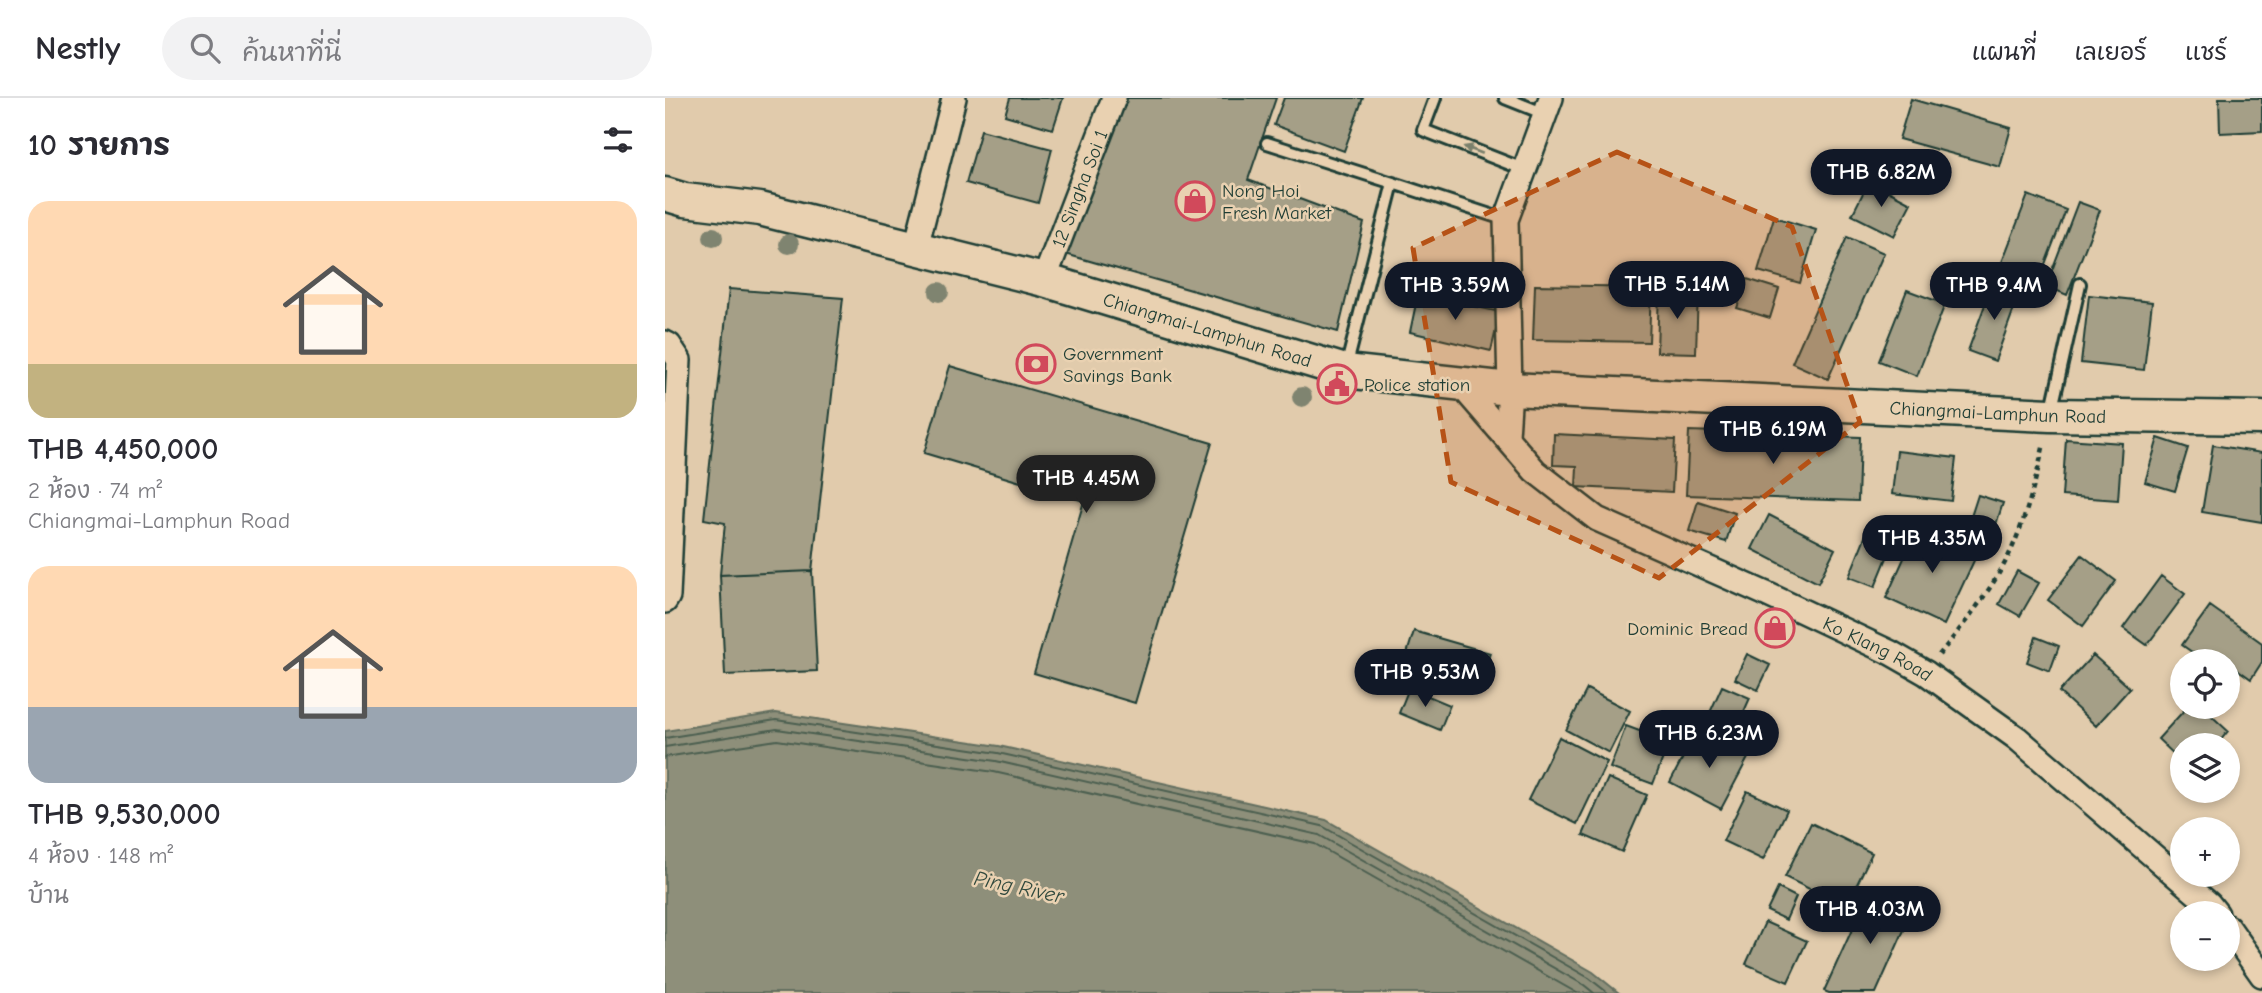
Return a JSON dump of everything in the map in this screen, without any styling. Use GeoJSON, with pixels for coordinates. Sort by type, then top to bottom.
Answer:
{"type":"FeatureCollection","features":[{"type":"Feature","properties":{"kind":"main road","name":"Chiangmai-Lamphun Road"},"geometry":{"type":"LineString","coordinates":[[665,194],[685,200],[760,209],[1044,280],[1345,371],[1510,389],[2050,415],[2262,418]]}},
{"type":"Feature","properties":{"kind":"street"},"geometry":{"type":"LineString","coordinates":[[916,247],[954,98]]}},
{"type":"Feature","properties":{"kind":"street","name":"12 Singha Soi 1"},"geometry":{"type":"LineString","coordinates":[[1044,280],[1114,98]]}},
{"type":"Feature","properties":{"kind":"street"},"geometry":{"type":"LineString","coordinates":[[1507,436],[1510,389],[1506,219],[1548,106]]}},
{"type":"Feature","properties":{"kind":"street"},"geometry":{"type":"LineString","coordinates":[[665,343],[679,360],[665,601]]}},
{"type":"Feature","properties":{"kind":"street","name":"Ko Klang Road"},"geometry":{"type":"LineString","coordinates":[[1459,383],[1535,471],[1597,519],[1764,593],[1891,653],[1926,673],[2017,738],[2206,901]]}},
{"type":"Feature","properties":{"kind":"street"},"geometry":{"type":"LineString","coordinates":[[2240,944],[2262,975]]}},
{"type":"Feature","properties":{"kind":"lane"},"geometry":{"type":"LineString","coordinates":[[1435,98],[1423,130],[1523,169]]}},
{"type":"Feature","properties":{"kind":"lane"},"geometry":{"type":"LineString","coordinates":[[1505,98],[1548,106]]}},
{"type":"Feature","properties":{"kind":"lane"},"geometry":{"type":"LineString","coordinates":[[1266,143],[1506,219]]}},
{"type":"Feature","properties":{"kind":"lane"},"geometry":{"type":"LineString","coordinates":[[1345,371],[1393,183]]}},
{"type":"Feature","properties":{"kind":"lane"},"geometry":{"type":"LineString","coordinates":[[2050,415],[2080,284]]}},
{"type":"Feature","properties":{"kind":"path"},"geometry":{"type":"LineString","coordinates":[[1926,673],[1986,592],[2008,556],[2032,491],[2050,415]]}},
{"type":"Feature","properties":{"kind":"highlighted area"},"geometry":{"type":"Polygon","coordinates":[[[1617,152],[1792,227],[1860,422],[1659,578],[1451,482],[1413,248],[1617,152]]]}},
{"type":"Feature","properties":{"kind":"water","name":"Ping River"},"geometry":{"type":"Polygon","coordinates":[[[776,713],[999,746],[1326,820],[1593,972],[1619,993],[665,993],[665,731],[776,713]]]}},
{"type":"Feature","properties":{"kind":"building"},"geometry":{"type":"Polygon","coordinates":[[[1010,98],[1063,98],[1053,129],[1005,115],[1010,98]]]}},
{"type":"Feature","properties":{"kind":"building","name":"Nong Hoi Fresh Market"},"geometry":{"type":"Polygon","coordinates":[[[1126,98],[1276,98],[1248,180],[1364,223],[1338,332],[1062,253],[1126,98]]]}},
{"type":"Feature","properties":{"kind":"building"},"geometry":{"type":"Polygon","coordinates":[[[1284,98],[1363,98],[1344,151],[1274,125],[1284,98]]]}},
{"type":"Feature","properties":{"kind":"building"},"geometry":{"type":"Polygon","coordinates":[[[2219,98],[2262,98],[2262,131],[2220,133],[2219,98]]]}},
{"type":"Feature","properties":{"kind":"building"},"geometry":{"type":"Polygon","coordinates":[[[1911,99],[2011,128],[2000,167],[1899,139],[1911,99]]]}},
{"type":"Feature","properties":{"kind":"building"},"geometry":{"type":"Polygon","coordinates":[[[981,130],[1052,149],[1038,203],[966,183],[981,130]]]}},
{"type":"Feature","properties":{"kind":"building"},"geometry":{"type":"Polygon","coordinates":[[[1869,181],[1911,203],[1894,236],[1852,215],[1869,181]]]}},
{"type":"Feature","properties":{"kind":"building"},"geometry":{"type":"Polygon","coordinates":[[[2028,195],[2066,210],[2035,290],[1997,275],[2028,195]]]}},
{"type":"Feature","properties":{"kind":"building"},"geometry":{"type":"Polygon","coordinates":[[[2078,202],[2100,210],[2067,295],[2046,286],[2078,202]]]}},
{"type":"Feature","properties":{"kind":"building"},"geometry":{"type":"Polygon","coordinates":[[[1774,217],[1816,230],[1800,283],[1758,271],[1774,217]]]}},
{"type":"Feature","properties":{"kind":"building"},"geometry":{"type":"Polygon","coordinates":[[[1847,237],[1884,253],[1828,379],[1792,363],[1847,237]]]}},
{"type":"Feature","properties":{"kind":"building"},"geometry":{"type":"Polygon","coordinates":[[[1747,279],[1779,289],[1770,318],[1737,308],[1747,279]]]}},
{"type":"Feature","properties":{"kind":"building"},"geometry":{"type":"Polygon","coordinates":[[[1993,283],[2020,292],[1995,361],[1968,351],[1993,283]]]}},
{"type":"Feature","properties":{"kind":"building"},"geometry":{"type":"Polygon","coordinates":[[[1535,285],[1651,287],[1649,342],[1533,340],[1535,285]]]}},
{"type":"Feature","properties":{"kind":"building"},"geometry":{"type":"Polygon","coordinates":[[[729,289],[843,298],[812,571],[720,575],[725,523],[704,519],[729,289]]]}},
{"type":"Feature","properties":{"kind":"building"},"geometry":{"type":"Polygon","coordinates":[[[1659,289],[1698,290],[1696,353],[1657,352],[1659,289]]]}},
{"type":"Feature","properties":{"kind":"building"},"geometry":{"type":"Polygon","coordinates":[[[1907,290],[1945,304],[1917,376],[1879,361],[1907,290]]]}},
{"type":"Feature","properties":{"kind":"building"},"geometry":{"type":"Polygon","coordinates":[[[1418,294],[1500,312],[1491,351],[1410,332],[1418,294]]]}},
{"type":"Feature","properties":{"kind":"building"},"geometry":{"type":"Polygon","coordinates":[[[2089,295],[2152,302],[2144,370],[2081,363],[2089,295]]]}},
{"type":"Feature","properties":{"kind":"building"},"geometry":{"type":"Polygon","coordinates":[[[950,366],[1212,443],[1135,703],[1034,673],[1084,501],[924,453],[950,366]]]}},
{"type":"Feature","properties":{"kind":"building"},"geometry":{"type":"Polygon","coordinates":[[[1689,431],[1860,437],[1858,501],[1686,495],[1689,431]]]}},
{"type":"Feature","properties":{"kind":"building"},"geometry":{"type":"Polygon","coordinates":[[[1554,434],[1675,440],[1672,492],[1576,487],[1577,466],[1553,465],[1554,434]]]}},
{"type":"Feature","properties":{"kind":"building"},"geometry":{"type":"Polygon","coordinates":[[[2158,438],[2188,448],[2175,491],[2145,482],[2158,438]]]}},
{"type":"Feature","properties":{"kind":"building"},"geometry":{"type":"Polygon","coordinates":[[[2066,439],[2122,443],[2118,500],[2062,496],[2066,439]]]}},
{"type":"Feature","properties":{"kind":"building"},"geometry":{"type":"Polygon","coordinates":[[[2213,445],[2262,453],[2262,522],[2202,512],[2213,445]]]}},
{"type":"Feature","properties":{"kind":"building"},"geometry":{"type":"Polygon","coordinates":[[[1897,451],[1956,458],[1951,501],[1892,494],[1897,451]]]}},
{"type":"Feature","properties":{"kind":"building"},"geometry":{"type":"Polygon","coordinates":[[[1978,495],[2003,503],[1991,540],[1966,532],[1978,495]]]}},
{"type":"Feature","properties":{"kind":"building"},"geometry":{"type":"Polygon","coordinates":[[[1698,501],[1735,513],[1726,542],[1689,531],[1698,501]]]}},
{"type":"Feature","properties":{"kind":"building"},"geometry":{"type":"Polygon","coordinates":[[[1769,515],[1835,549],[1818,583],[1752,549],[1769,515]]]}},
{"type":"Feature","properties":{"kind":"building"},"geometry":{"type":"Polygon","coordinates":[[[1919,525],[1978,552],[1944,625],[1886,598],[1919,525]]]}},
{"type":"Feature","properties":{"kind":"building"},"geometry":{"type":"Polygon","coordinates":[[[1867,532],[1893,543],[1875,587],[1849,577],[1867,532]]]}},
{"type":"Feature","properties":{"kind":"building"},"geometry":{"type":"Polygon","coordinates":[[[2082,555],[2116,581],[2083,626],[2048,600],[2082,555]]]}},
{"type":"Feature","properties":{"kind":"building"},"geometry":{"type":"Polygon","coordinates":[[[812,571],[817,671],[725,675],[720,575],[812,571]]]}},
{"type":"Feature","properties":{"kind":"building"},"geometry":{"type":"Polygon","coordinates":[[[2017,571],[2039,583],[2020,616],[1999,604],[2017,571]]]}},
{"type":"Feature","properties":{"kind":"building"},"geometry":{"type":"Polygon","coordinates":[[[2161,576],[2185,594],[2147,645],[2123,628],[2161,576]]]}},
{"type":"Feature","properties":{"kind":"building"},"geometry":{"type":"Polygon","coordinates":[[[2210,606],[2262,643],[2262,662],[2251,679],[2240,671],[2240,649],[2188,649],[2182,645],[2210,606]]]}},
{"type":"Feature","properties":{"kind":"building"},"geometry":{"type":"Polygon","coordinates":[[[1414,631],[1490,653],[1479,688],[1468,685],[1466,690],[1411,674],[1415,663],[1405,660],[1414,631]]]}},
{"type":"Feature","properties":{"kind":"building"},"geometry":{"type":"Polygon","coordinates":[[[2036,637],[2059,646],[2050,671],[2027,662],[2036,637]]]}},
{"type":"Feature","properties":{"kind":"building"},"geometry":{"type":"Polygon","coordinates":[[[1747,654],[1770,665],[1758,690],[1735,679],[1747,654]]]}},
{"type":"Feature","properties":{"kind":"building"},"geometry":{"type":"Polygon","coordinates":[[[2093,655],[2130,688],[2096,726],[2059,692],[2093,655]]]}},
{"type":"Feature","properties":{"kind":"building"},"geometry":{"type":"Polygon","coordinates":[[[1722,686],[1750,698],[1731,741],[1703,728],[1722,686]]]}},
{"type":"Feature","properties":{"kind":"building"},"geometry":{"type":"Polygon","coordinates":[[[1409,688],[1450,705],[1440,730],[1399,713],[1409,688]]]}},
{"type":"Feature","properties":{"kind":"building"},"geometry":{"type":"Polygon","coordinates":[[[1587,689],[1630,711],[1609,753],[1566,730],[1587,689]]]}},
{"type":"Feature","properties":{"kind":"building"},"geometry":{"type":"Polygon","coordinates":[[[2176,719],[2215,719],[2228,731],[2170,733],[2170,750],[2158,739],[2176,719]]]}},
{"type":"Feature","properties":{"kind":"building"},"geometry":{"type":"Polygon","coordinates":[[[1626,726],[1669,742],[1653,784],[1610,768],[1626,726]]]}},
{"type":"Feature","properties":{"kind":"building"},"geometry":{"type":"Polygon","coordinates":[[[1697,731],[1748,758],[1721,809],[1670,782],[1697,731]]]}},
{"type":"Feature","properties":{"kind":"building"},"geometry":{"type":"Polygon","coordinates":[[[1559,737],[1607,762],[1577,824],[1528,800],[1559,737]]]}},
{"type":"Feature","properties":{"kind":"building"},"geometry":{"type":"Polygon","coordinates":[[[1608,778],[1647,795],[1622,852],[1583,835],[1608,778]]]}},
{"type":"Feature","properties":{"kind":"building"},"geometry":{"type":"Polygon","coordinates":[[[1747,791],[1787,810],[1763,860],[1723,841],[1747,791]]]}},
{"type":"Feature","properties":{"kind":"building"},"geometry":{"type":"Polygon","coordinates":[[[1811,823],[1872,853],[1846,907],[1785,877],[1811,823]]]}},
{"type":"Feature","properties":{"kind":"building"},"geometry":{"type":"Polygon","coordinates":[[[1778,888],[1796,897],[1786,920],[1767,911],[1778,888]]]}},
{"type":"Feature","properties":{"kind":"building"},"geometry":{"type":"Polygon","coordinates":[[[1870,890],[1913,910],[1876,993],[1824,991],[1870,890]]]}},
{"type":"Feature","properties":{"kind":"building"},"geometry":{"type":"Polygon","coordinates":[[[1765,922],[1807,941],[1788,982],[1746,964],[1765,922]]]}},
{"type":"Feature","properties":{"kind":"place","name":"Nong Hoi Fresh Market"},"geometry":{"type":"Point","coordinates":[1195,201]}},
{"type":"Feature","properties":{"kind":"place","name":"Government Savings Bank"},"geometry":{"type":"Point","coordinates":[1036,364]}},
{"type":"Feature","properties":{"kind":"place","name":"Police station"},"geometry":{"type":"Point","coordinates":[1337,384]}},
{"type":"Feature","properties":{"kind":"place","name":"Dominic Bread"},"geometry":{"type":"Point","coordinates":[1775,628]}}]}
